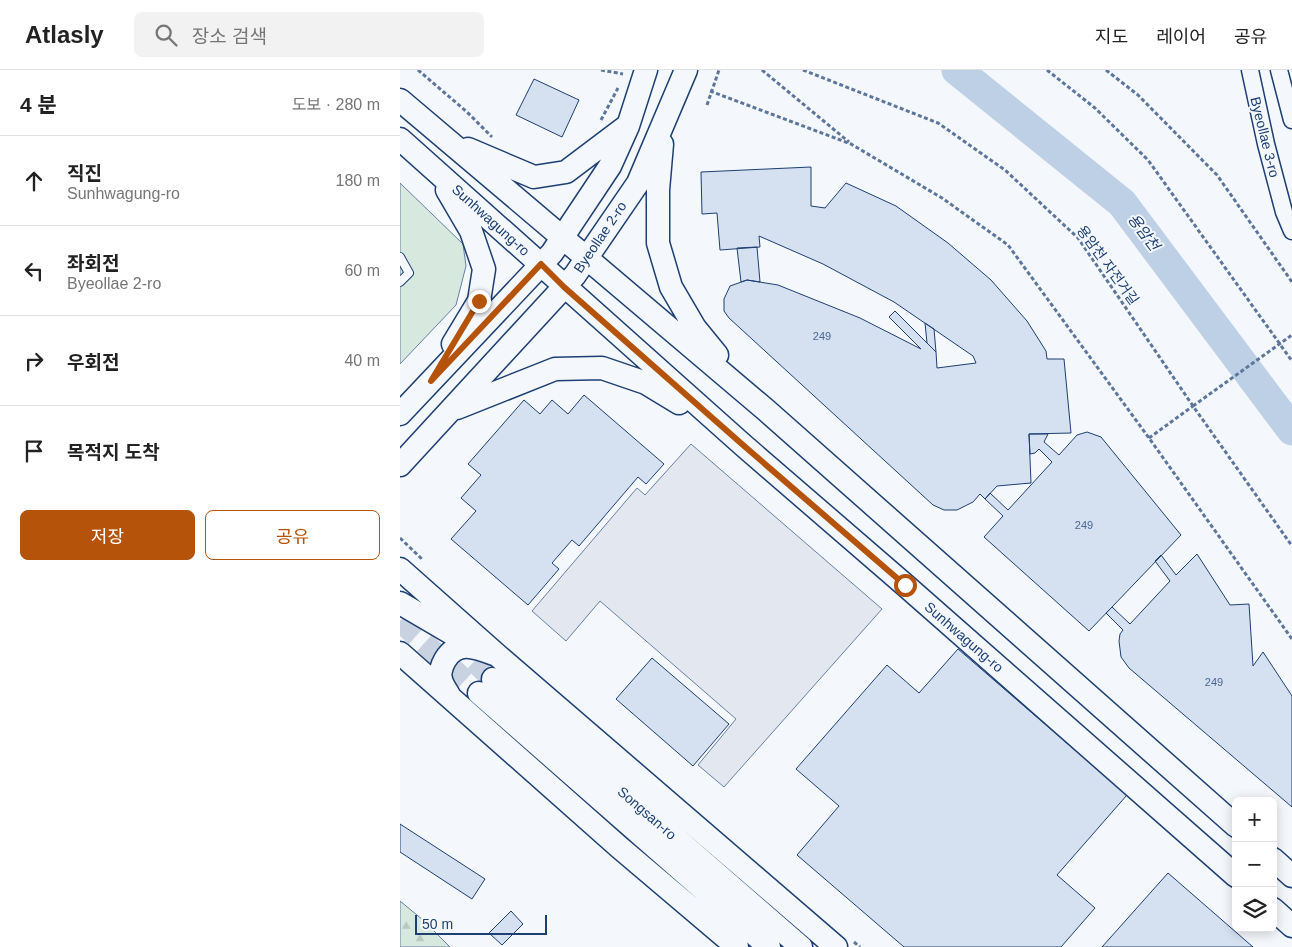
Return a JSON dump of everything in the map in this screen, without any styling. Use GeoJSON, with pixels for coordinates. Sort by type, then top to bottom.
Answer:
{"type":"FeatureCollection","features":[{"type":"Feature","properties":{"kind":"street"},"geometry":{"type":"LineString","coordinates":[[400,414],[552,253],[610,166],[628,126],[646,70]]}},
{"type":"Feature","properties":{"kind":"street","name":"Byeollae 3-ro"},"geometry":{"type":"LineString","coordinates":[[1250,70],[1266,144],[1284,212],[1292,231]]}},
{"type":"Feature","properties":{"kind":"street"},"geometry":{"type":"LineString","coordinates":[[1279,70],[1292,120]]}},
{"type":"Feature","properties":{"kind":"street","name":"Byeollae 2-ro"},"geometry":{"type":"LineString","coordinates":[[400,465],[575,275],[638,183],[685,72]]}},
{"type":"Feature","properties":{"kind":"street"},"geometry":{"type":"LineString","coordinates":[[400,100],[752,399],[1232,822]]}},
{"type":"Feature","properties":{"kind":"street"},"geometry":{"type":"LineString","coordinates":[[664,123],[658,190],[658,243],[671,287],[695,328],[752,399]]}},
{"type":"Feature","properties":{"kind":"street"},"geometry":{"type":"LineString","coordinates":[[451,142],[534,176],[566,172],[628,126]]}},
{"type":"Feature","properties":{"kind":"street","name":"Sunhwagung-ro"},"geometry":{"type":"LineString","coordinates":[[400,139],[727,432],[905,585],[1232,872]]}},
{"type":"Feature","properties":{"kind":"street"},"geometry":{"type":"LineString","coordinates":[[431,381],[479,301],[484,269],[471,231],[434,170]]}},
{"type":"Feature","properties":{"kind":"street"},"geometry":{"type":"LineString","coordinates":[[451,410],[555,369],[602,368],[646,383],[727,432]]}},
{"type":"Feature","properties":{"kind":"street"},"geometry":{"type":"LineString","coordinates":[[400,570],[487,652],[836,947]]}},
{"type":"Feature","properties":{"kind":"street"},"geometry":{"type":"LineString","coordinates":[[400,603],[487,652]]}},
{"type":"Feature","properties":{"kind":"street"},"geometry":{"type":"LineString","coordinates":[[453,701],[440,678],[442,664],[449,653],[462,646],[487,652]]}},
{"type":"Feature","properties":{"kind":"street"},"geometry":{"type":"LineString","coordinates":[[400,653],[619,847],[737,947]]}},
{"type":"Feature","properties":{"kind":"street","name":"Songsan-ro"},"geometry":{"type":"LineString","coordinates":[[770,947],[486,686],[801,947]]}},
{"type":"Feature","properties":{"kind":"street"},"geometry":{"type":"LineString","coordinates":[[1277,863],[1292,876]]}},
{"type":"Feature","properties":{"kind":"street"},"geometry":{"type":"LineString","coordinates":[[1277,913],[1292,926]]}},
{"type":"Feature","properties":{"kind":"lane"},"geometry":{"type":"LineString","coordinates":[[400,256],[409,273],[400,282]]}},
{"type":"Feature","properties":{"kind":"path"},"geometry":{"type":"LineString","coordinates":[[418,70],[467,112],[494,139]]}},
{"type":"Feature","properties":{"kind":"path"},"geometry":{"type":"LineString","coordinates":[[596,128],[623,74],[601,70]]}},
{"type":"Feature","properties":{"kind":"path"},"geometry":{"type":"LineString","coordinates":[[707,104],[719,70]]}},
{"type":"Feature","properties":{"kind":"path"},"geometry":{"type":"LineString","coordinates":[[762,70],[851,144],[942,198],[1008,245],[1149,438],[1292,639]]}},
{"type":"Feature","properties":{"kind":"path","name":"용암천 자전거길"},"geometry":{"type":"LineString","coordinates":[[803,70],[938,123],[1004,170],[1078,238],[1292,546]]}},
{"type":"Feature","properties":{"kind":"path"},"geometry":{"type":"LineString","coordinates":[[1046,70],[1094,108],[1148,160],[1292,361]]}},
{"type":"Feature","properties":{"kind":"path"},"geometry":{"type":"LineString","coordinates":[[1106,70],[1138,95],[1217,175],[1292,282]]}},
{"type":"Feature","properties":{"kind":"path"},"geometry":{"type":"LineString","coordinates":[[710,92],[851,144]]}},
{"type":"Feature","properties":{"kind":"path"},"geometry":{"type":"LineString","coordinates":[[1149,438],[1292,335]]}},
{"type":"Feature","properties":{"kind":"green space"},"geometry":{"type":"Polygon","coordinates":[[[400,183],[463,244],[466,266],[456,305],[400,364],[400,183]]]}},
{"type":"Feature","properties":{"kind":"green space"},"geometry":{"type":"Polygon","coordinates":[[[400,901],[423,920],[450,947],[400,947],[400,901]]]}},
{"type":"Feature","properties":{"kind":"shaded area"},"geometry":{"type":"Polygon","coordinates":[[[691,444],[882,609],[724,787],[698,765],[736,719],[600,601],[566,641],[532,611],[637,488],[645,495],[691,444]]]}},
{"type":"Feature","properties":{"kind":"building"},"geometry":{"type":"Polygon","coordinates":[[[534,79],[579,100],[562,137],[516,115],[534,79]]]}},
{"type":"Feature","properties":{"kind":"building"},"geometry":{"type":"Polygon","coordinates":[[[811,167],[811,206],[825,208],[846,183],[896,206],[948,243],[991,280],[1027,321],[1046,351],[1047,359],[1064,359],[1071,433],[1029,434],[1031,483],[997,486],[985,499],[980,494],[973,502],[957,510],[944,510],[933,505],[729,318],[724,311],[724,299],[730,286],[747,280],[778,285],[860,318],[921,349],[889,317],[895,311],[936,352],[937,368],[976,363],[973,356],[894,302],[823,264],[759,236],[760,247],[720,250],[717,213],[702,214],[701,172],[811,167]]]}},
{"type":"Feature","properties":{"kind":"building"},"geometry":{"type":"Polygon","coordinates":[[[757,247],[760,282],[747,280],[741,282],[737,248],[757,247]]]}},
{"type":"Feature","properties":{"kind":"building"},"geometry":{"type":"Polygon","coordinates":[[[925,323],[934,329],[936,352],[927,343],[925,323]]]}},
{"type":"Feature","properties":{"kind":"building"},"geometry":{"type":"Polygon","coordinates":[[[584,395],[664,464],[646,484],[638,477],[579,546],[572,540],[552,563],[559,569],[528,605],[451,539],[476,511],[461,498],[481,475],[468,464],[524,400],[540,414],[552,400],[568,414],[584,395]]]}},
{"type":"Feature","properties":{"kind":"building"},"geometry":{"type":"Polygon","coordinates":[[[1087,432],[1101,437],[1181,535],[1089,631],[984,537],[1003,516],[985,499],[990,493],[1008,510],[1052,462],[1039,449],[1035,453],[1030,454],[1029,434],[1048,434],[1044,442],[1059,455],[1077,435],[1087,432]]]}},
{"type":"Feature","properties":{"kind":"building"},"geometry":{"type":"Polygon","coordinates":[[[1197,554],[1230,605],[1249,604],[1253,666],[1263,652],[1292,696],[1292,807],[1129,668],[1121,657],[1119,641],[1123,630],[1106,613],[1112,607],[1130,624],[1170,581],[1155,561],[1161,555],[1176,575],[1197,554]]]}},
{"type":"Feature","properties":{"kind":"building"},"geometry":{"type":"Polygon","coordinates":[[[958,649],[1127,795],[1057,875],[1095,908],[1061,947],[904,947],[797,855],[839,806],[796,769],[887,665],[919,693],[958,649]]]}},
{"type":"Feature","properties":{"kind":"building"},"geometry":{"type":"Polygon","coordinates":[[[652,658],[729,724],[693,766],[616,699],[652,658]]]}},
{"type":"Feature","properties":{"kind":"building"},"geometry":{"type":"Polygon","coordinates":[[[400,824],[485,879],[472,899],[400,852],[400,824]]]}},
{"type":"Feature","properties":{"kind":"building"},"geometry":{"type":"Polygon","coordinates":[[[1168,873],[1232,929],[1232,932],[1236,932],[1253,947],[1102,947],[1168,873]]]}},
{"type":"Feature","properties":{"kind":"building"},"geometry":{"type":"Polygon","coordinates":[[[511,911],[523,924],[502,945],[489,933],[511,911]]]}},
{"type":"Feature","properties":{"kind":"waterway","name":"용암천"},"geometry":{"type":"LineString","coordinates":[[957,70],[1122,203],[1292,430]]}},
{"type":"Feature","properties":{"kind":"tunnel"},"geometry":{"type":"LineString","coordinates":[[400,621],[479,693]]}},
{"type":"Feature","properties":{"kind":"tunnel"},"geometry":{"type":"LineString","coordinates":[[450,639],[493,679]]}},
{"type":"Feature","properties":{"kind":"route"},"geometry":{"type":"LineString","coordinates":[[479,301],[431,381],[541,264],[564,287],[743,445],[905,585]]}}]}
